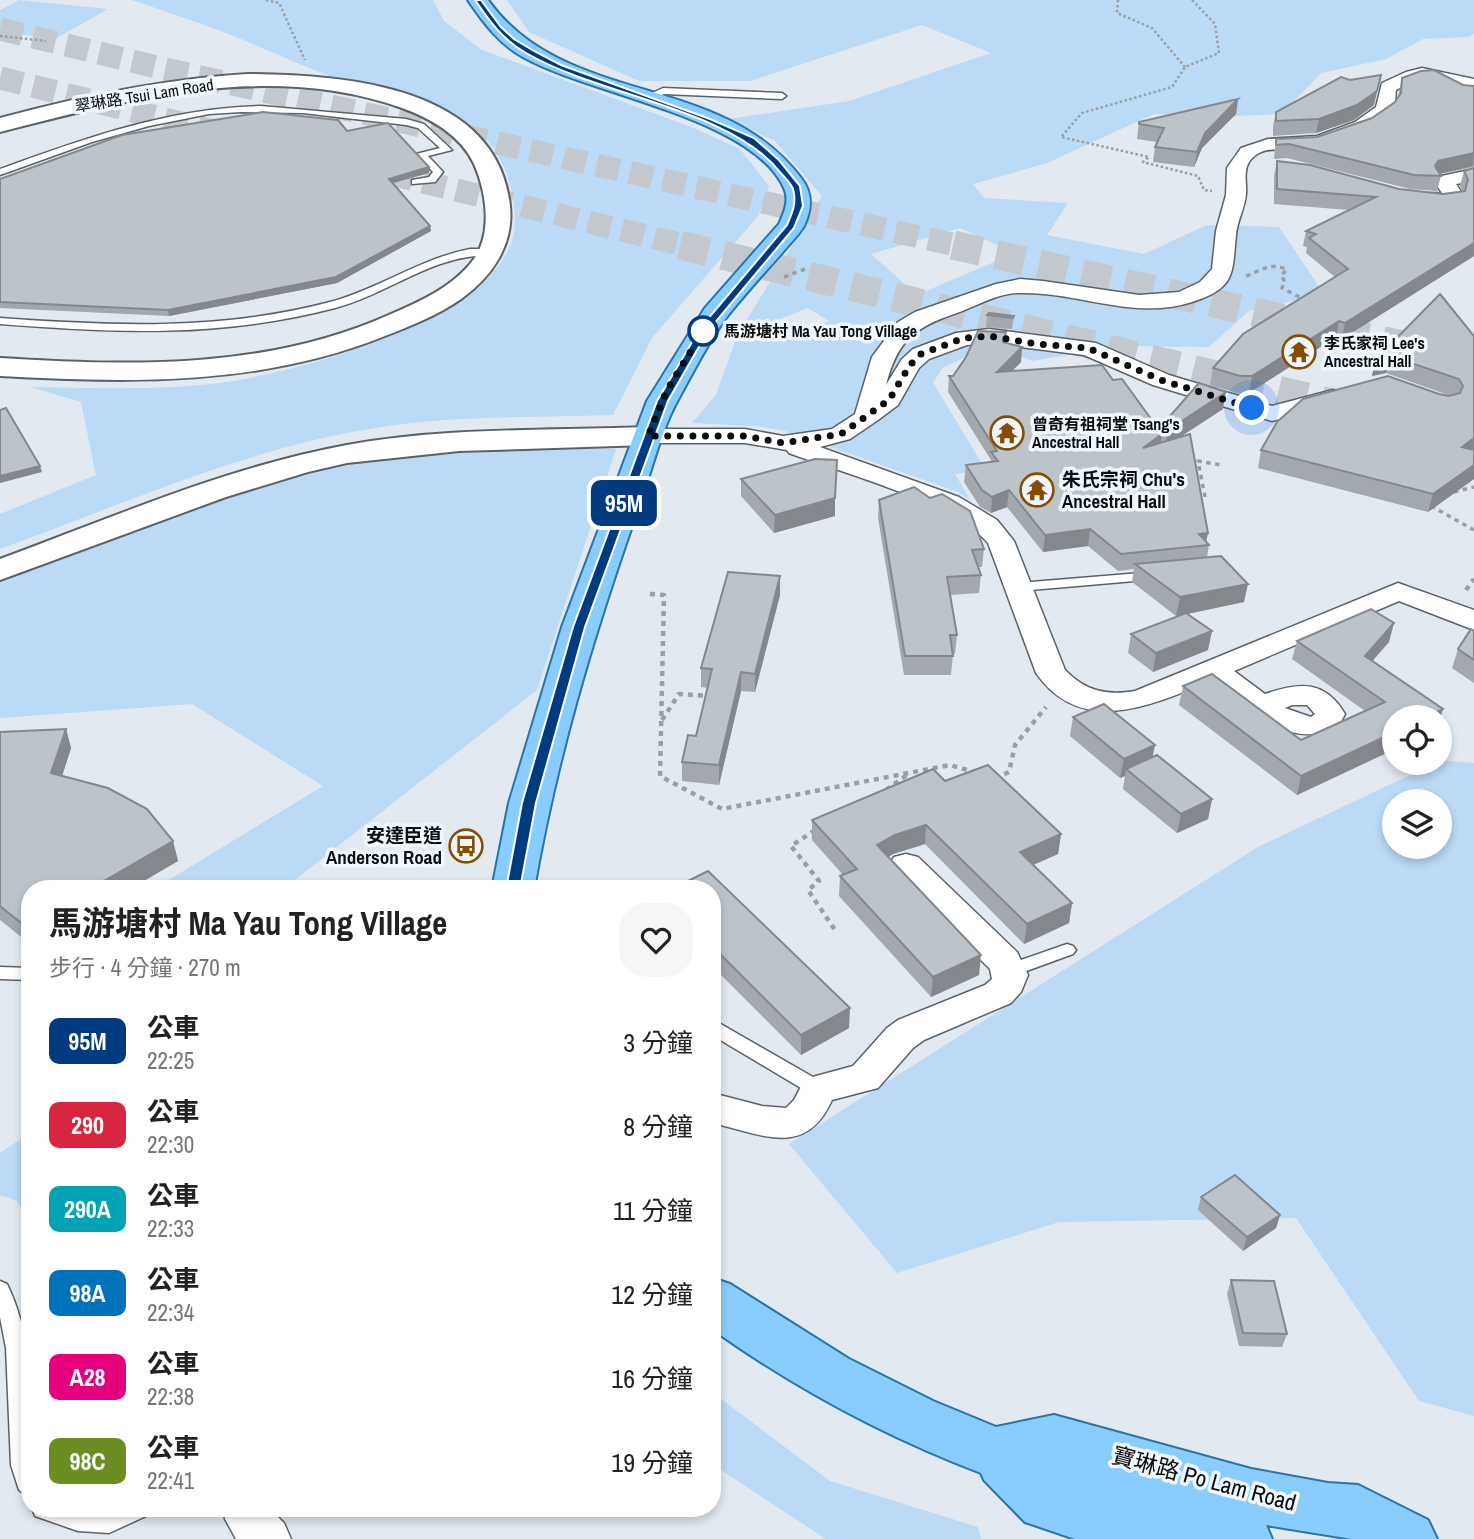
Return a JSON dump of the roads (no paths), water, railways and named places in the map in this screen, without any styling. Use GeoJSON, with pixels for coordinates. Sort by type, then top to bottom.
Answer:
{"type":"FeatureCollection","features":[{"type":"Feature","properties":{"kind":"main road"},"geometry":{"type":"LineString","coordinates":[[478,0],[498,28],[511,41],[531,53],[558,66],[751,140],[776,162],[797,187],[799,206],[791,226],[704,330],[667,390],[579,627],[529,803],[515,880]]}},
{"type":"Feature","properties":{"kind":"main road","name":"寶琳路 Po Lam Road"},"geometry":{"type":"LineString","coordinates":[[721,1306],[778,1345],[860,1390],[920,1422],[995,1453],[1045,1503],[1101,1520],[1183,1518],[1251,1496],[1328,1510],[1358,1512],[1408,1539]]}},
{"type":"Feature","properties":{"kind":"main road"},"geometry":{"type":"LineString","coordinates":[[1183,1518],[1221,1519],[1243,1539]]}},
{"type":"Feature","properties":{"kind":"street"},"geometry":{"type":"LineString","coordinates":[[1236,194],[1234,174],[1248,152],[1264,146],[1317,143],[1370,121],[1381,114],[1386,106],[1388,87],[1405,76],[1423,72],[1474,84]]}},
{"type":"Feature","properties":{"kind":"street","name":"翠琳路 Tsui Lam Road"},"geometry":{"type":"LineString","coordinates":[[0,125],[83,103],[170,87],[219,82],[303,81],[341,85],[417,105],[463,131],[479,148],[489,167],[496,193],[499,231],[491,252],[472,277],[442,300],[364,337],[310,354],[252,366],[170,373],[95,373],[0,367]]}},
{"type":"Feature","properties":{"kind":"street"},"geometry":{"type":"LineString","coordinates":[[866,417],[881,360],[907,326],[983,295],[1006,288],[1032,287],[1137,302],[1190,296],[1210,286],[1221,276],[1226,264],[1226,232],[1236,194],[1247,173],[1252,169],[1264,168]]}},
{"type":"Feature","properties":{"kind":"street"},"geometry":{"type":"LineString","coordinates":[[1401,195],[1452,200],[1452,193],[1444,181],[1474,175]]}},
{"type":"Feature","properties":{"kind":"street"},"geometry":{"type":"LineString","coordinates":[[783,443],[841,434],[889,400],[910,365],[921,354],[964,338],[989,336],[1037,344],[1088,348],[1161,380],[1272,414],[1360,389]]}},
{"type":"Feature","properties":{"kind":"street"},"geometry":{"type":"LineString","coordinates":[[0,570],[249,480],[322,459],[438,442],[745,436],[783,443],[971,513],[1001,541],[1051,673],[1063,688],[1081,698],[1103,704],[1125,703],[1144,698],[1398,591],[1452,610],[1474,621]]}},
{"type":"Feature","properties":{"kind":"street"},"geometry":{"type":"LineString","coordinates":[[1213,669],[1263,705]]}},
{"type":"Feature","properties":{"kind":"street"},"geometry":{"type":"LineString","coordinates":[[721,1110],[773,1124],[792,1121],[807,1112],[818,1089],[865,1078],[900,1038],[911,1030],[998,994],[1012,979],[1004,961],[906,865]]}},
{"type":"Feature","properties":{"kind":"street"},"geometry":{"type":"LineString","coordinates":[[248,1517],[267,1539]]}},
{"type":"Feature","properties":{"kind":"lane"},"geometry":{"type":"LineString","coordinates":[[646,98],[663,91],[782,96]]}},
{"type":"Feature","properties":{"kind":"lane"},"geometry":{"type":"LineString","coordinates":[[0,172],[140,123],[229,109],[262,109],[406,121],[421,126],[447,150],[421,154],[438,172],[432,180],[415,182]]}},
{"type":"Feature","properties":{"kind":"lane"},"geometry":{"type":"LineString","coordinates":[[433,137],[463,131]]}},
{"type":"Feature","properties":{"kind":"lane"},"geometry":{"type":"LineString","coordinates":[[0,321],[120,328],[217,325],[334,305],[383,287],[441,257],[457,252],[491,252]]}},
{"type":"Feature","properties":{"kind":"lane"},"geometry":{"type":"LineString","coordinates":[[1019,587],[1174,573]]}},
{"type":"Feature","properties":{"kind":"lane"},"geometry":{"type":"LineString","coordinates":[[1010,971],[1067,950]]}},
{"type":"Feature","properties":{"kind":"lane"},"geometry":{"type":"LineString","coordinates":[[0,973],[21,974]]}},
{"type":"Feature","properties":{"kind":"lane"},"geometry":{"type":"LineString","coordinates":[[721,1031],[818,1089]]}},
{"type":"Feature","properties":{"kind":"lane"},"geometry":{"type":"LineString","coordinates":[[0,1290],[7,1302],[17,1349],[21,1454]]}},
{"type":"Feature","properties":{"kind":"lane"},"geometry":{"type":"LineString","coordinates":[[69,1517],[109,1522],[119,1517]]}},
{"type":"Feature","properties":{"kind":"tunnel"},"geometry":{"type":"LineString","coordinates":[[0,29],[165,69],[960,246]]}},
{"type":"Feature","properties":{"kind":"tunnel"},"geometry":{"type":"LineString","coordinates":[[0,78],[237,137]]}},
{"type":"Feature","properties":{"kind":"tunnel"},"geometry":{"type":"LineString","coordinates":[[357,166],[688,246]]}},
{"type":"Feature","properties":{"kind":"tunnel"},"geometry":{"type":"LineString","coordinates":[[680,245],[1356,409]]}},
{"type":"Feature","properties":{"kind":"tunnel"},"geometry":{"type":"LineString","coordinates":[[953,245],[1474,361]]}},
{"type":"Feature","properties":{"kind":"place","name":"馬游塘村 Ma Yau Tong Village"},"geometry":{"type":"Point","coordinates":[703,331]}},
{"type":"Feature","properties":{"kind":"place","name":"李氏家祠 Lee's Ancestral Hall"},"geometry":{"type":"Point","coordinates":[1299,352]}},
{"type":"Feature","properties":{"kind":"place","name":"曾奇有祖祠堂 Tsang's Ancestral Hall"},"geometry":{"type":"Point","coordinates":[1007,433]}},
{"type":"Feature","properties":{"kind":"place","name":"朱氏宗祠 Chu's Ancestral Hall"},"geometry":{"type":"Point","coordinates":[1037,490]}},
{"type":"Feature","properties":{"kind":"place","name":"安達臣道 Anderson Road"},"geometry":{"type":"Point","coordinates":[466,846]}}]}
